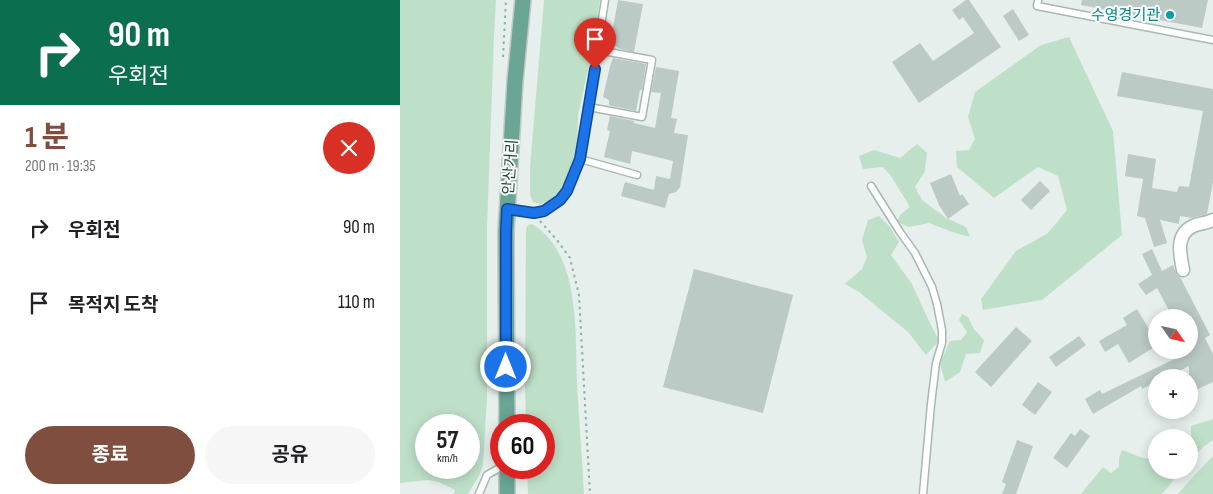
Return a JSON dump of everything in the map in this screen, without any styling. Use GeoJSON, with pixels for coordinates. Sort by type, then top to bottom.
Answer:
{"type":"FeatureCollection","features":[{"type":"Feature","properties":{"kind":"main road","name":"안산거리"},"geometry":{"type":"LineString","coordinates":[[507,414],[506,231],[523,0]]}},
{"type":"Feature","properties":{"kind":"main road"},"geometry":{"type":"LineString","coordinates":[[507,479],[507,494]]}},
{"type":"Feature","properties":{"kind":"street"},"geometry":{"type":"LineString","coordinates":[[1183,270],[1179,249],[1184,234],[1193,226],[1213,220]]}},
{"type":"Feature","properties":{"kind":"lane"},"geometry":{"type":"LineString","coordinates":[[507,209],[534,213],[544,211],[560,200],[567,191],[580,159],[605,0]]}},
{"type":"Feature","properties":{"kind":"lane"},"geometry":{"type":"LineString","coordinates":[[1038,0],[1037,6],[1213,40]]}},
{"type":"Feature","properties":{"kind":"lane"},"geometry":{"type":"LineString","coordinates":[[589,107],[642,117],[652,60],[598,50]]}},
{"type":"Feature","properties":{"kind":"lane"},"geometry":{"type":"LineString","coordinates":[[580,159],[637,175]]}},
{"type":"Feature","properties":{"kind":"lane"},"geometry":{"type":"LineString","coordinates":[[871,186],[915,253],[932,287],[938,304],[942,343],[936,363],[923,494]]}},
{"type":"Feature","properties":{"kind":"lane"},"geometry":{"type":"LineString","coordinates":[[479,494],[487,475],[490,473]]}},
{"type":"Feature","properties":{"kind":"path"},"geometry":{"type":"LineString","coordinates":[[534,213],[570,258],[578,294],[590,494]]}},
{"type":"Feature","properties":{"kind":"green space"},"geometry":{"type":"Polygon","coordinates":[[[400,0],[496,0],[487,227],[487,399],[483,465],[480,474],[480,414],[415,414],[415,479],[477,479],[468,494],[454,494],[455,490],[439,482],[428,480],[400,483],[400,0]]]}},
{"type":"Feature","properties":{"kind":"green space"},"geometry":{"type":"Polygon","coordinates":[[[544,0],[600,0],[593,47],[578,115],[577,157],[566,187],[555,200],[540,204],[533,202],[530,195],[530,167],[544,0]]]}},
{"type":"Feature","properties":{"kind":"green space"},"geometry":{"type":"Polygon","coordinates":[[[1069,37],[1113,131],[1122,235],[1042,300],[983,310],[981,299],[1016,251],[1048,233],[1067,210],[1058,176],[1038,167],[994,198],[957,167],[956,151],[969,150],[975,139],[968,117],[975,92],[1041,45],[1069,37]]]}},
{"type":"Feature","properties":{"kind":"green space"},"geometry":{"type":"Polygon","coordinates":[[[917,144],[927,153],[925,171],[915,187],[922,200],[946,218],[966,227],[970,237],[929,223],[909,227],[897,222],[900,215],[910,207],[891,176],[883,167],[863,169],[859,156],[874,150],[900,158],[917,144]]]}},
{"type":"Feature","properties":{"kind":"green space"},"geometry":{"type":"Polygon","coordinates":[[[879,216],[890,227],[899,242],[891,255],[912,284],[939,341],[926,355],[908,332],[859,292],[845,284],[862,269],[867,257],[862,240],[868,220],[879,216]]]}},
{"type":"Feature","properties":{"kind":"green space"},"geometry":{"type":"Polygon","coordinates":[[[532,224],[548,237],[559,254],[567,274],[572,296],[575,319],[584,494],[528,494],[527,479],[555,479],[555,414],[526,414],[526,229],[528,225],[532,224]]]}},
{"type":"Feature","properties":{"kind":"green space"},"geometry":{"type":"Polygon","coordinates":[[[962,314],[968,317],[974,329],[984,340],[980,353],[966,354],[960,372],[945,382],[940,363],[950,341],[961,340],[967,332],[959,320],[962,314]]]}},
{"type":"Feature","properties":{"kind":"green space"},"geometry":{"type":"Polygon","coordinates":[[[1213,419],[1213,440],[1198,452],[1198,429],[1191,429],[1191,426],[1213,419]]]}},
{"type":"Feature","properties":{"kind":"green space"},"geometry":{"type":"Polygon","coordinates":[[[1122,450],[1148,458],[1148,479],[1174,479],[1162,494],[1081,494],[1103,467],[1111,473],[1119,467],[1119,458],[1122,450]]]}},
{"type":"Feature","properties":{"kind":"green space"},"geometry":{"type":"Polygon","coordinates":[[[1213,456],[1213,494],[1178,494],[1191,479],[1198,479],[1198,472],[1213,456]]]}},
{"type":"Feature","properties":{"kind":"building"},"geometry":{"type":"Polygon","coordinates":[[[618,0],[643,4],[634,52],[610,45],[618,0]]]}},
{"type":"Feature","properties":{"kind":"building"},"geometry":{"type":"Polygon","coordinates":[[[966,0],[969,0],[1001,47],[919,103],[892,62],[920,43],[933,61],[974,33],[963,17],[959,20],[952,10],[966,0]]]}},
{"type":"Feature","properties":{"kind":"building","name":"수영경기관"},"geometry":{"type":"Polygon","coordinates":[[[1082,0],[1208,0],[1202,28],[1081,5],[1082,0]]]}},
{"type":"Feature","properties":{"kind":"building"},"geometry":{"type":"Polygon","coordinates":[[[1013,9],[1029,35],[1019,41],[1003,16],[1013,9]]]}},
{"type":"Feature","properties":{"kind":"building"},"geometry":{"type":"Polygon","coordinates":[[[613,58],[646,64],[636,111],[609,105],[609,100],[603,97],[613,58]]]}},
{"type":"Feature","properties":{"kind":"building"},"geometry":{"type":"Polygon","coordinates":[[[656,67],[679,71],[671,118],[677,119],[674,133],[688,135],[680,187],[676,192],[669,194],[665,208],[621,196],[625,182],[654,190],[656,176],[670,179],[673,161],[632,151],[630,164],[604,157],[610,131],[607,130],[610,116],[655,128],[661,93],[651,92],[656,67]]]}},
{"type":"Feature","properties":{"kind":"building"},"geometry":{"type":"Polygon","coordinates":[[[1122,72],[1213,89],[1213,182],[1207,214],[1192,218],[1180,216],[1179,224],[1160,220],[1167,243],[1154,247],[1145,218],[1137,216],[1143,179],[1125,176],[1128,154],[1156,159],[1152,188],[1177,192],[1179,186],[1189,187],[1203,111],[1117,96],[1122,72]]]}},
{"type":"Feature","properties":{"kind":"building"},"geometry":{"type":"Polygon","coordinates":[[[951,174],[960,196],[962,194],[969,204],[948,219],[939,205],[930,183],[951,174]]]}},
{"type":"Feature","properties":{"kind":"building"},"geometry":{"type":"Polygon","coordinates":[[[1040,181],[1050,191],[1031,210],[1021,200],[1040,181]]]}},
{"type":"Feature","properties":{"kind":"building"},"geometry":{"type":"Polygon","coordinates":[[[1152,249],[1162,271],[1173,265],[1197,309],[1168,309],[1157,288],[1146,295],[1138,284],[1152,275],[1142,254],[1152,249]]]}},
{"type":"Feature","properties":{"kind":"building"},"geometry":{"type":"Polygon","coordinates":[[[694,269],[793,295],[763,413],[663,387],[694,269]]]}},
{"type":"Feature","properties":{"kind":"building"},"geometry":{"type":"Polygon","coordinates":[[[1137,309],[1148,328],[1148,351],[1129,363],[1118,344],[1105,352],[1099,341],[1127,325],[1123,318],[1137,309]]]}},
{"type":"Feature","properties":{"kind":"building"},"geometry":{"type":"Polygon","coordinates":[[[1198,312],[1210,335],[1205,338],[1213,354],[1213,382],[1198,389],[1198,369],[1189,369],[1189,366],[1183,369],[1154,369],[1174,359],[1198,359],[1198,312]]]}},
{"type":"Feature","properties":{"kind":"building"},"geometry":{"type":"Polygon","coordinates":[[[1016,327],[1032,341],[991,387],[975,372],[1016,327]]]}},
{"type":"Feature","properties":{"kind":"building"},"geometry":{"type":"Polygon","coordinates":[[[1079,336],[1086,345],[1056,367],[1049,357],[1079,336]]]}},
{"type":"Feature","properties":{"kind":"building"},"geometry":{"type":"Polygon","coordinates":[[[1148,372],[1148,386],[1142,389],[1141,386],[1093,414],[1085,399],[1100,390],[1102,394],[1148,372]]]}},
{"type":"Feature","properties":{"kind":"building"},"geometry":{"type":"Polygon","coordinates":[[[1038,382],[1052,392],[1035,415],[1022,405],[1038,382]]]}},
{"type":"Feature","properties":{"kind":"building"},"geometry":{"type":"Polygon","coordinates":[[[1080,429],[1090,436],[1067,468],[1053,458],[1071,433],[1075,436],[1080,429]]]}},
{"type":"Feature","properties":{"kind":"building"},"geometry":{"type":"Polygon","coordinates":[[[1017,440],[1033,446],[1016,494],[1002,494],[1006,484],[1002,482],[1017,440]]]}},
{"type":"Feature","properties":{"kind":"place","name":"수영경기관"},"geometry":{"type":"Point","coordinates":[1170,15]}},
{"type":"Feature","properties":{"kind":"route"},"geometry":{"type":"LineString","coordinates":[[506,367],[507,209],[534,213],[544,211],[560,200],[567,191],[580,159],[595,69]]}}]}
